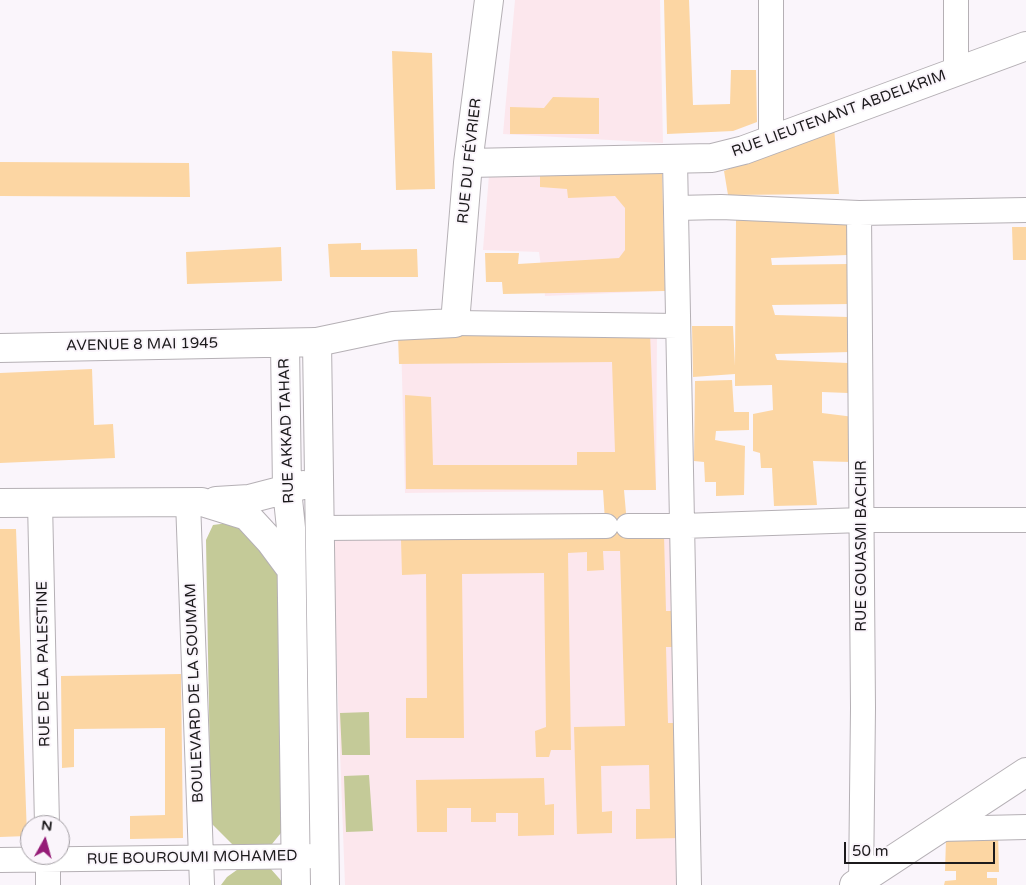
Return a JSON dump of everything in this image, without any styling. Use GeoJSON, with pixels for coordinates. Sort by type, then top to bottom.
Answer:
{"type":"FeatureCollection","features":[{"type":"Feature","properties":{"kind":"main road","name":"RUE DU FÉVRIER"},"geometry":{"type":"LineString","coordinates":[[455,323],[468,163],[489,0]]}},
{"type":"Feature","properties":{"kind":"main road","name":"RUE LIEUTENANT ABDELKRIM"},"geometry":{"type":"LineString","coordinates":[[468,163],[712,158],[771,140],[1026,46]]}},
{"type":"Feature","properties":{"kind":"main road"},"geometry":{"type":"LineString","coordinates":[[317,342],[393,326],[455,323]]}},
{"type":"Feature","properties":{"kind":"main road","name":"RUE AKKAD TAHAR"},"geometry":{"type":"LineString","coordinates":[[296,885],[290,568],[291,528],[288,490],[285,343],[317,342],[325,885]]}},
{"type":"Feature","properties":{"kind":"main road","name":"AVENUE 8 MAI 1945"},"geometry":{"type":"LineString","coordinates":[[0,348],[285,343]]}},
{"type":"Feature","properties":{"kind":"main road"},"geometry":{"type":"LineString","coordinates":[[0,503],[249,499],[288,490],[318,478]]}},
{"type":"Feature","properties":{"kind":"main road"},"geometry":{"type":"LineString","coordinates":[[195,501],[291,528],[321,528]]}},
{"type":"Feature","properties":{"kind":"main road"},"geometry":{"type":"LineString","coordinates":[[246,516],[270,541],[290,568]]}},
{"type":"Feature","properties":{"kind":"main road"},"geometry":{"type":"LineString","coordinates":[[859,883],[1026,772]]}},
{"type":"Feature","properties":{"kind":"street"},"geometry":{"type":"LineString","coordinates":[[771,0],[771,140]]}},
{"type":"Feature","properties":{"kind":"street"},"geometry":{"type":"LineString","coordinates":[[956,0],[956,72]]}},
{"type":"Feature","properties":{"kind":"street"},"geometry":{"type":"LineString","coordinates":[[675,160],[689,885]]}},
{"type":"Feature","properties":{"kind":"street"},"geometry":{"type":"LineString","coordinates":[[676,208],[721,207],[859,213],[1026,210]]}},
{"type":"Feature","properties":{"kind":"street","name":"RUE GOUASMI BACHIR"},"geometry":{"type":"LineString","coordinates":[[859,213],[863,708],[859,883]]}},
{"type":"Feature","properties":{"kind":"street"},"geometry":{"type":"LineString","coordinates":[[455,323],[678,326]]}},
{"type":"Feature","properties":{"kind":"street","name":"BOULEVARD DE LA SOUMAM"},"geometry":{"type":"LineString","coordinates":[[195,501],[202,885]]}},
{"type":"Feature","properties":{"kind":"street","name":"RUE DE LA PALESTINE"},"geometry":{"type":"LineString","coordinates":[[40,502],[47,815]]}},
{"type":"Feature","properties":{"kind":"street"},"geometry":{"type":"LineString","coordinates":[[321,528],[682,526],[862,520],[1026,520]]}},
{"type":"Feature","properties":{"kind":"street"},"geometry":{"type":"LineString","coordinates":[[940,829],[1026,827]]}},
{"type":"Feature","properties":{"kind":"street","name":"RUE BOUROUMI MOHAMED"},"geometry":{"type":"LineString","coordinates":[[70,857],[324,856]]}},
{"type":"Feature","properties":{"kind":"street","name":"RUE BOUROUMI MOHAMED"},"geometry":{"type":"LineString","coordinates":[[0,860],[20,859]]}},
{"type":"Feature","properties":{"kind":"street"},"geometry":{"type":"LineString","coordinates":[[48,865],[48,885]]}},
{"type":"Feature","properties":{"kind":"shaded area"},"geometry":{"type":"Polygon","coordinates":[[[515,0],[660,0],[663,143],[503,134],[515,0]]]}},
{"type":"Feature","properties":{"kind":"shaded area"},"geometry":{"type":"Polygon","coordinates":[[[661,171],[660,291],[545,296],[539,252],[483,250],[489,175],[661,171]]]}},
{"type":"Feature","properties":{"kind":"shaded area"},"geometry":{"type":"Polygon","coordinates":[[[657,331],[656,490],[405,493],[401,338],[657,331]]]}},
{"type":"Feature","properties":{"kind":"shaded area"},"geometry":{"type":"Polygon","coordinates":[[[674,534],[680,885],[345,885],[332,538],[674,534]]]}},
{"type":"Feature","properties":{"kind":"green space"},"geometry":{"type":"Polygon","coordinates":[[[228,523],[253,535],[277,571],[289,823],[272,844],[238,850],[211,823],[206,540],[213,525],[228,523]]]}},
{"type":"Feature","properties":{"kind":"green space"},"geometry":{"type":"Polygon","coordinates":[[[369,712],[370,755],[342,755],[340,713],[369,712]]]}},
{"type":"Feature","properties":{"kind":"green space"},"geometry":{"type":"Polygon","coordinates":[[[369,775],[373,831],[346,832],[344,776],[369,775]]]}},
{"type":"Feature","properties":{"kind":"green space"},"geometry":{"type":"Polygon","coordinates":[[[241,867],[270,868],[285,885],[221,885],[227,877],[241,867]]]}},
{"type":"Feature","properties":{"kind":"building"},"geometry":{"type":"Polygon","coordinates":[[[664,0],[689,0],[693,105],[730,104],[731,70],[756,70],[757,122],[733,131],[667,134],[664,0]]]}},
{"type":"Feature","properties":{"kind":"building"},"geometry":{"type":"Polygon","coordinates":[[[392,51],[432,53],[435,189],[396,190],[392,51]]]}},
{"type":"Feature","properties":{"kind":"building"},"geometry":{"type":"Polygon","coordinates":[[[553,97],[599,98],[599,134],[510,134],[510,107],[544,108],[553,97]]]}},
{"type":"Feature","properties":{"kind":"building"},"geometry":{"type":"Polygon","coordinates":[[[834,126],[839,194],[728,195],[724,171],[834,126]]]}},
{"type":"Feature","properties":{"kind":"building"},"geometry":{"type":"Polygon","coordinates":[[[0,162],[189,163],[190,197],[0,196],[0,162]]]}},
{"type":"Feature","properties":{"kind":"building"},"geometry":{"type":"Polygon","coordinates":[[[662,164],[665,291],[503,294],[502,282],[486,282],[485,253],[519,253],[518,264],[619,258],[625,250],[625,208],[615,196],[568,198],[567,189],[540,187],[540,165],[662,164]]]}},
{"type":"Feature","properties":{"kind":"building"},"geometry":{"type":"Polygon","coordinates":[[[847,218],[847,255],[771,258],[772,265],[849,264],[850,304],[772,305],[775,315],[848,317],[850,352],[775,354],[777,360],[848,363],[848,393],[822,392],[822,413],[854,417],[851,462],[813,461],[817,505],[774,506],[772,468],[761,468],[760,453],[753,451],[753,414],[773,410],[772,385],[735,386],[735,374],[693,377],[692,326],[733,326],[735,366],[736,219],[847,218]]]}},
{"type":"Feature","properties":{"kind":"building"},"geometry":{"type":"Polygon","coordinates":[[[1012,227],[1026,227],[1026,260],[1013,260],[1012,227]]]}},
{"type":"Feature","properties":{"kind":"building"},"geometry":{"type":"Polygon","coordinates":[[[361,243],[361,250],[417,249],[418,277],[330,277],[328,244],[361,243]]]}},
{"type":"Feature","properties":{"kind":"building"},"geometry":{"type":"Polygon","coordinates":[[[281,247],[282,281],[187,284],[186,252],[281,247]]]}},
{"type":"Feature","properties":{"kind":"building"},"geometry":{"type":"Polygon","coordinates":[[[650,333],[656,490],[624,490],[628,536],[664,535],[666,611],[675,611],[676,647],[666,647],[668,723],[677,723],[680,838],[636,839],[636,809],[650,809],[649,765],[601,766],[602,812],[612,811],[612,833],[577,834],[574,727],[625,726],[620,551],[603,551],[604,570],[587,571],[587,552],[568,553],[571,750],[551,750],[549,757],[536,757],[535,731],[546,727],[544,573],[462,574],[464,738],[406,738],[406,698],[427,698],[426,574],[402,575],[401,540],[606,537],[603,490],[406,489],[405,395],[431,397],[433,465],[577,465],[577,452],[615,452],[612,362],[399,364],[398,336],[650,333]]]}},
{"type":"Feature","properties":{"kind":"building"},"geometry":{"type":"Polygon","coordinates":[[[92,369],[94,425],[113,424],[115,458],[0,463],[0,373],[92,369]]]}},
{"type":"Feature","properties":{"kind":"building"},"geometry":{"type":"Polygon","coordinates":[[[732,380],[734,412],[749,412],[749,430],[716,431],[715,440],[745,446],[744,495],[716,496],[716,482],[705,482],[704,462],[694,461],[695,381],[732,380]]]}},
{"type":"Feature","properties":{"kind":"building"},"geometry":{"type":"Polygon","coordinates":[[[0,529],[16,529],[26,815],[20,815],[20,836],[0,837],[0,529]]]}},
{"type":"Feature","properties":{"kind":"building"},"geometry":{"type":"Polygon","coordinates":[[[181,674],[183,838],[130,839],[130,816],[165,815],[165,728],[74,729],[74,767],[62,768],[61,676],[181,674]]]}},
{"type":"Feature","properties":{"kind":"building"},"geometry":{"type":"Polygon","coordinates":[[[544,778],[545,805],[554,804],[554,835],[518,836],[518,813],[496,813],[496,822],[471,822],[471,808],[447,808],[447,832],[417,832],[416,780],[544,778]]]}},
{"type":"Feature","properties":{"kind":"building"},"geometry":{"type":"Polygon","coordinates":[[[998,831],[999,872],[987,872],[987,878],[997,878],[997,885],[944,885],[945,881],[956,880],[956,871],[945,871],[946,840],[998,831]]]}}]}
